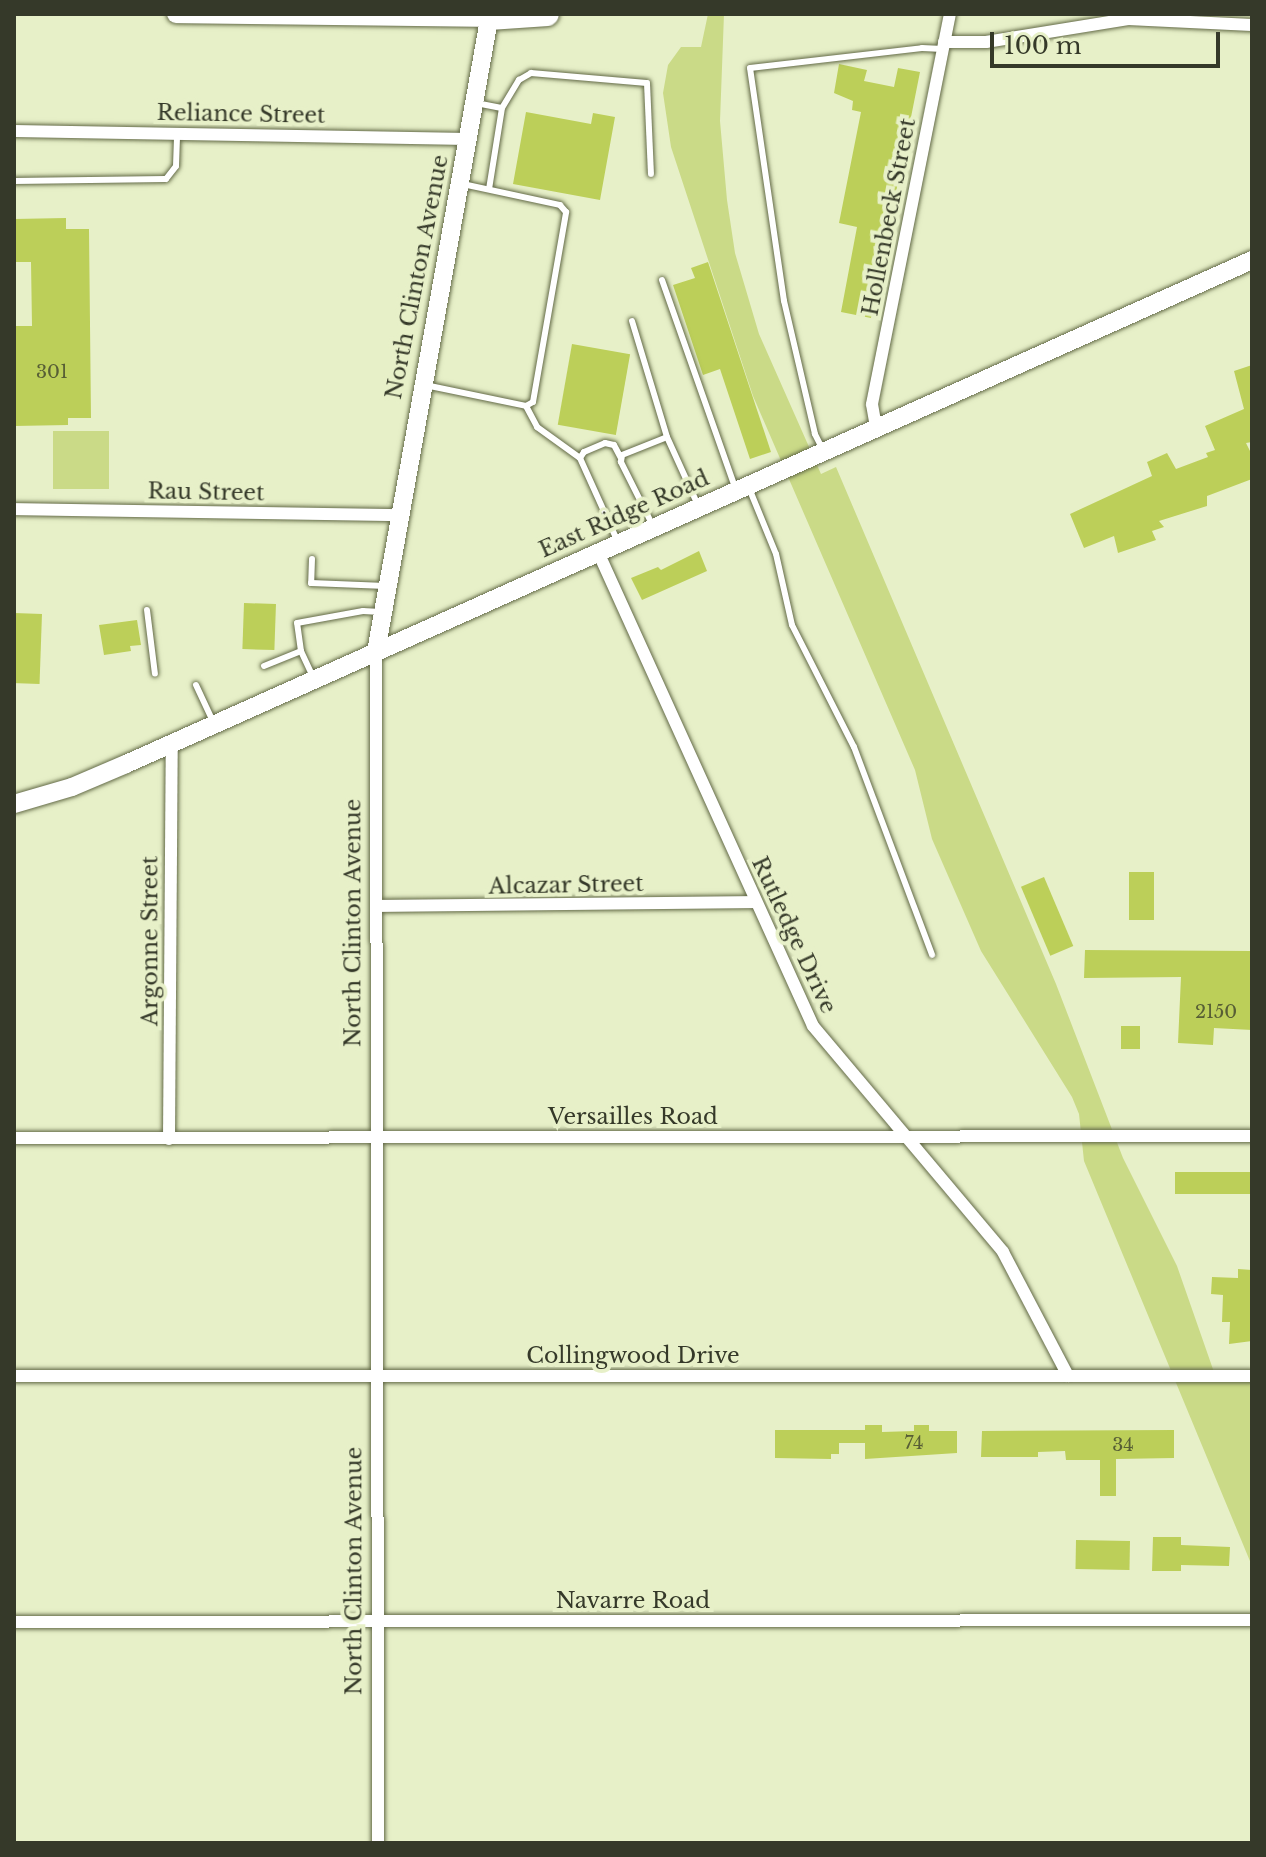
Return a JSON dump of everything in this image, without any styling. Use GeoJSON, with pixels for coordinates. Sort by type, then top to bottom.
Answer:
{"type":"FeatureCollection","features":[{"type":"Feature","properties":{"kind":"highway"},"geometry":{"type":"LineString","coordinates":[[490,16],[547,14]]}},
{"type":"Feature","properties":{"kind":"main road"},"geometry":{"type":"LineString","coordinates":[[176,14],[490,16]]}},
{"type":"Feature","properties":{"kind":"main road","name":"North Clinton Avenue"},"geometry":{"type":"LineString","coordinates":[[376,652],[421,384],[490,16]]}},
{"type":"Feature","properties":{"kind":"main road","name":"East Ridge Road"},"geometry":{"type":"LineString","coordinates":[[14,804],[72,787],[1252,260]]}},
{"type":"Feature","properties":{"kind":"street","name":"Hollenbeck Street"},"geometry":{"type":"LineString","coordinates":[[876,427],[872,404],[950,14]]}},
{"type":"Feature","properties":{"kind":"street"},"geometry":{"type":"LineString","coordinates":[[944,46],[1117,20],[1252,25]]}},
{"type":"Feature","properties":{"kind":"street","name":"Reliance Street"},"geometry":{"type":"LineString","coordinates":[[14,131],[468,139]]}},
{"type":"Feature","properties":{"kind":"street","name":"Rau Street"},"geometry":{"type":"LineString","coordinates":[[14,509],[398,515]]}},
{"type":"Feature","properties":{"kind":"street","name":"Rutledge Drive"},"geometry":{"type":"LineString","coordinates":[[598,552],[813,1026],[1003,1252],[1068,1376]]}},
{"type":"Feature","properties":{"kind":"street","name":"North Clinton Avenue"},"geometry":{"type":"LineString","coordinates":[[376,652],[378,1843]]}},
{"type":"Feature","properties":{"kind":"street","name":"Argonne Street"},"geometry":{"type":"LineString","coordinates":[[169,1139],[172,743]]}},
{"type":"Feature","properties":{"kind":"street","name":"Alcazar Street"},"geometry":{"type":"LineString","coordinates":[[378,906],[755,902]]}},
{"type":"Feature","properties":{"kind":"street","name":"Versailles Road"},"geometry":{"type":"LineString","coordinates":[[14,1138],[1252,1136]]}},
{"type":"Feature","properties":{"kind":"street","name":"Collingwood Drive"},"geometry":{"type":"LineString","coordinates":[[14,1376],[1252,1376]]}},
{"type":"Feature","properties":{"kind":"street","name":"Navarre Road"},"geometry":{"type":"LineString","coordinates":[[14,1622],[1252,1620]]}},
{"type":"Feature","properties":{"kind":"lane"},"geometry":{"type":"LineString","coordinates":[[823,451],[815,434],[784,301],[750,68],[944,46]]}},
{"type":"Feature","properties":{"kind":"lane"},"geometry":{"type":"LineString","coordinates":[[489,189],[502,108],[519,80],[531,73],[647,83],[651,174]]}},
{"type":"Feature","properties":{"kind":"lane"},"geometry":{"type":"LineString","coordinates":[[474,103],[502,108]]}},
{"type":"Feature","properties":{"kind":"lane"},"geometry":{"type":"LineString","coordinates":[[14,181],[166,179],[176,166],[178,132]]}},
{"type":"Feature","properties":{"kind":"lane"},"geometry":{"type":"LineString","coordinates":[[421,384],[526,406],[533,402],[566,212],[560,205],[460,183]]}},
{"type":"Feature","properties":{"kind":"lane"},"geometry":{"type":"LineString","coordinates":[[662,280],[741,488],[776,554],[792,625],[854,747],[932,955]]}},
{"type":"Feature","properties":{"kind":"lane"},"geometry":{"type":"LineString","coordinates":[[632,321],[667,437],[698,507]]}},
{"type":"Feature","properties":{"kind":"lane"},"geometry":{"type":"LineString","coordinates":[[526,406],[537,427],[580,458],[618,543]]}},
{"type":"Feature","properties":{"kind":"lane"},"geometry":{"type":"LineString","coordinates":[[621,458],[667,437]]}},
{"type":"Feature","properties":{"kind":"lane"},"geometry":{"type":"LineString","coordinates":[[580,458],[584,452],[605,443],[614,445],[653,527]]}},
{"type":"Feature","properties":{"kind":"lane"},"geometry":{"type":"LineString","coordinates":[[312,559],[311,583],[386,586]]}},
{"type":"Feature","properties":{"kind":"lane"},"geometry":{"type":"LineString","coordinates":[[147,610],[155,674]]}},
{"type":"Feature","properties":{"kind":"lane"},"geometry":{"type":"LineString","coordinates":[[314,679],[301,651],[297,623],[363,611],[381,612]]}},
{"type":"Feature","properties":{"kind":"lane"},"geometry":{"type":"LineString","coordinates":[[264,666],[301,651]]}},
{"type":"Feature","properties":{"kind":"lane"},"geometry":{"type":"LineString","coordinates":[[196,685],[215,724]]}},
{"type":"Feature","properties":{"kind":"green space"},"geometry":{"type":"Polygon","coordinates":[[[708,14],[724,14],[720,121],[727,200],[735,253],[759,334],[821,474],[836,467],[1056,984],[1123,1158],[1177,1266],[1215,1375],[1252,1376],[1252,1566],[1084,1161],[1079,1114],[1072,1097],[981,951],[932,839],[915,770],[753,396],[671,147],[663,93],[668,65],[681,47],[701,47],[708,14]]]}},
{"type":"Feature","properties":{"kind":"green space"},"geometry":{"type":"Polygon","coordinates":[[[53,431],[109,431],[109,489],[53,489],[53,431]]]}},
{"type":"Feature","properties":{"kind":"building"},"geometry":{"type":"Polygon","coordinates":[[[839,64],[867,70],[864,81],[894,87],[898,68],[920,72],[871,318],[841,312],[857,227],[839,223],[861,112],[852,110],[853,101],[834,93],[839,64]]]}},
{"type":"Feature","properties":{"kind":"building"},"geometry":{"type":"Polygon","coordinates":[[[526,112],[591,124],[593,113],[615,117],[600,200],[513,184],[526,112]]]}},
{"type":"Feature","properties":{"kind":"building"},"geometry":{"type":"Polygon","coordinates":[[[66,218],[66,229],[89,229],[91,418],[68,418],[68,425],[14,426],[14,326],[32,326],[31,262],[14,262],[14,219],[66,218]]]}},
{"type":"Feature","properties":{"kind":"building"},"geometry":{"type":"Polygon","coordinates":[[[708,262],[771,452],[750,459],[720,369],[703,375],[673,285],[695,278],[691,268],[708,262]]]}},
{"type":"Feature","properties":{"kind":"building"},"geometry":{"type":"Polygon","coordinates":[[[572,344],[630,354],[616,435],[558,425],[572,344]]]}},
{"type":"Feature","properties":{"kind":"building"},"geometry":{"type":"Polygon","coordinates":[[[1252,365],[1252,442],[1246,443],[1252,455],[1252,479],[1207,496],[1207,506],[1159,521],[1164,527],[1152,531],[1156,540],[1118,553],[1114,536],[1084,548],[1070,514],[1152,476],[1147,462],[1167,453],[1176,469],[1208,457],[1206,453],[1215,450],[1205,426],[1244,409],[1234,371],[1252,365]]]}},
{"type":"Feature","properties":{"kind":"building"},"geometry":{"type":"Polygon","coordinates":[[[699,551],[707,571],[642,600],[631,578],[658,567],[661,570],[699,551]]]}},
{"type":"Feature","properties":{"kind":"building"},"geometry":{"type":"Polygon","coordinates":[[[244,603],[276,604],[274,650],[242,649],[244,603]]]}},
{"type":"Feature","properties":{"kind":"building"},"geometry":{"type":"Polygon","coordinates":[[[14,613],[42,614],[40,684],[14,683],[14,613]]]}},
{"type":"Feature","properties":{"kind":"building"},"geometry":{"type":"Polygon","coordinates":[[[137,620],[141,645],[130,646],[131,651],[104,655],[99,625],[137,620]]]}},
{"type":"Feature","properties":{"kind":"building"},"geometry":{"type":"Polygon","coordinates":[[[1129,872],[1154,872],[1154,920],[1129,920],[1129,872]]]}},
{"type":"Feature","properties":{"kind":"building"},"geometry":{"type":"Polygon","coordinates":[[[1044,877],[1073,946],[1050,956],[1021,887],[1044,877]]]}},
{"type":"Feature","properties":{"kind":"building"},"geometry":{"type":"Polygon","coordinates":[[[1085,950],[1252,951],[1252,1030],[1214,1028],[1213,1045],[1178,1043],[1181,977],[1084,978],[1085,950]]]}},
{"type":"Feature","properties":{"kind":"building"},"geometry":{"type":"Polygon","coordinates":[[[1121,1026],[1140,1026],[1140,1049],[1121,1049],[1121,1026]]]}},
{"type":"Feature","properties":{"kind":"building"},"geometry":{"type":"Polygon","coordinates":[[[1175,1172],[1252,1172],[1252,1194],[1175,1194],[1175,1172]]]}},
{"type":"Feature","properties":{"kind":"building"},"geometry":{"type":"Polygon","coordinates":[[[1238,1269],[1252,1270],[1252,1341],[1229,1344],[1230,1322],[1222,1322],[1223,1295],[1211,1294],[1212,1277],[1238,1278],[1238,1269]]]}},
{"type":"Feature","properties":{"kind":"building"},"geometry":{"type":"Polygon","coordinates":[[[865,1425],[882,1425],[882,1432],[914,1431],[914,1425],[929,1425],[929,1431],[957,1431],[957,1453],[865,1459],[865,1443],[839,1443],[839,1454],[831,1454],[831,1459],[775,1458],[775,1430],[865,1430],[865,1425]]]}},
{"type":"Feature","properties":{"kind":"building"},"geometry":{"type":"Polygon","coordinates":[[[1174,1430],[1174,1458],[1116,1459],[1116,1496],[1100,1496],[1100,1460],[1066,1460],[1065,1451],[1038,1452],[1038,1457],[981,1457],[982,1431],[1174,1430]]]}},
{"type":"Feature","properties":{"kind":"building"},"geometry":{"type":"Polygon","coordinates":[[[1153,1537],[1181,1537],[1181,1545],[1230,1547],[1229,1566],[1181,1565],[1181,1571],[1152,1571],[1153,1537]]]}},
{"type":"Feature","properties":{"kind":"building"},"geometry":{"type":"Polygon","coordinates":[[[1076,1540],[1130,1541],[1129,1570],[1075,1569],[1076,1540]]]}}]}
